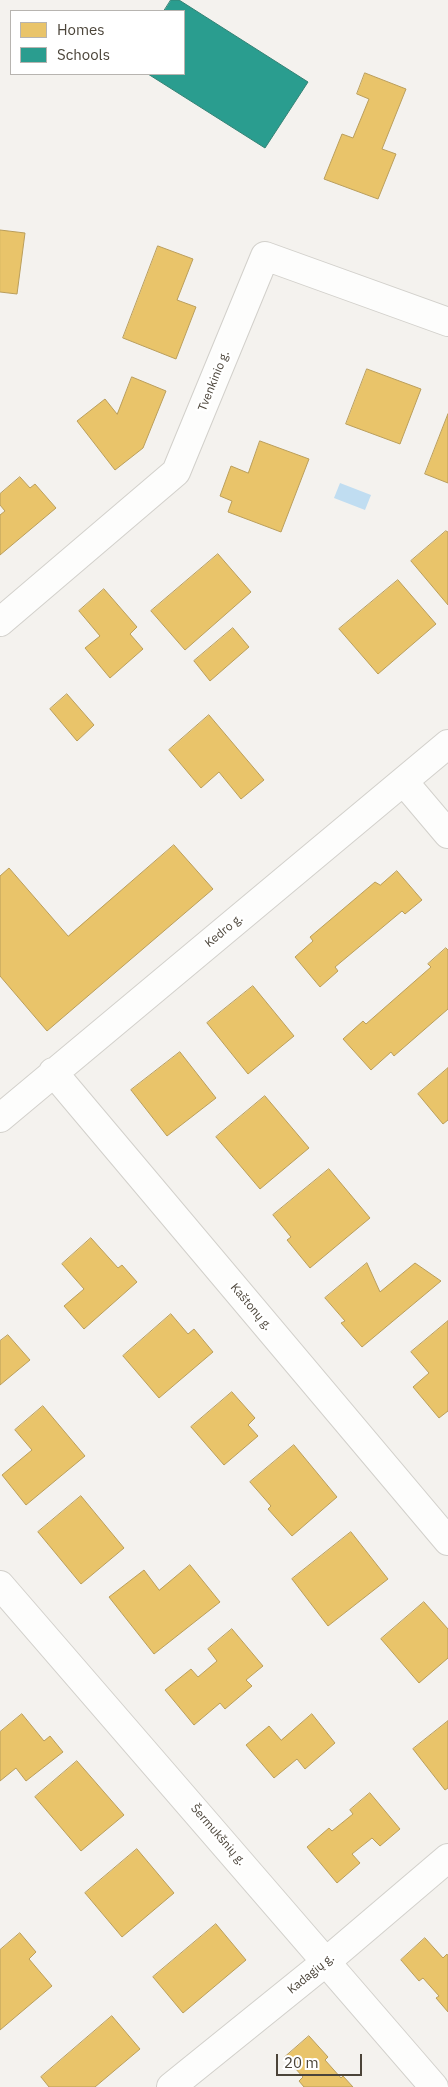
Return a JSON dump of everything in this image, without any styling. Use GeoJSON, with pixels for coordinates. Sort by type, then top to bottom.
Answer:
{"type":"FeatureCollection","features":[{"type":"Feature","properties":{"kind":"street","name":"Tvenkinio g."},"geometry":{"type":"LineString","coordinates":[[0,622],[176,472],[266,256],[448,322]]}},
{"type":"Feature","properties":{"kind":"street","name":"Kedro g."},"geometry":{"type":"LineString","coordinates":[[0,1118],[448,744]]}},
{"type":"Feature","properties":{"kind":"street"},"geometry":{"type":"LineString","coordinates":[[404,782],[448,834]]}},
{"type":"Feature","properties":{"kind":"street","name":"Kaštonų g."},"geometry":{"type":"LineString","coordinates":[[53,1072],[448,1542]]}},
{"type":"Feature","properties":{"kind":"street","name":"Šermukšnių g."},"geometry":{"type":"LineString","coordinates":[[0,1585],[434,2087]]}},
{"type":"Feature","properties":{"kind":"street","name":"Kadagių g."},"geometry":{"type":"LineString","coordinates":[[171,2087],[327,1961],[448,1858]]}},
{"type":"Feature","properties":{"kind":"water"},"geometry":{"type":"Polygon","coordinates":[[[340,483],[371,495],[365,510],[334,498],[340,483]]]}},
{"type":"Feature","properties":{"kind":"building: Homes"},"geometry":{"type":"Polygon","coordinates":[[[365,73],[406,89],[382,149],[396,154],[378,199],[324,179],[342,134],[353,138],[369,99],[357,94],[365,73]]]}},
{"type":"Feature","properties":{"kind":"building: Homes"},"geometry":{"type":"Polygon","coordinates":[[[0,230],[25,233],[17,294],[0,292],[0,230]]]}},
{"type":"Feature","properties":{"kind":"building: Homes"},"geometry":{"type":"Polygon","coordinates":[[[158,246],[193,259],[177,300],[196,307],[176,359],[123,338],[158,246]]]}},
{"type":"Feature","properties":{"kind":"building: Homes"},"geometry":{"type":"Polygon","coordinates":[[[367,369],[421,389],[400,444],[346,424],[367,369]]]}},
{"type":"Feature","properties":{"kind":"building: Homes"},"geometry":{"type":"Polygon","coordinates":[[[132,377],[166,391],[143,448],[115,470],[77,421],[105,399],[117,414],[132,377]]]}},
{"type":"Feature","properties":{"kind":"building: Homes"},"geometry":{"type":"Polygon","coordinates":[[[448,414],[448,483],[425,474],[448,414]]]}},
{"type":"Feature","properties":{"kind":"building: Homes"},"geometry":{"type":"Polygon","coordinates":[[[260,441],[309,459],[281,532],[228,512],[232,501],[220,496],[231,466],[248,473],[260,441]]]}},
{"type":"Feature","properties":{"kind":"building: Homes"},"geometry":{"type":"Polygon","coordinates":[[[20,477],[30,488],[35,484],[56,508],[0,555],[0,515],[5,511],[0,505],[0,494],[20,477]]]}},
{"type":"Feature","properties":{"kind":"building: Homes"},"geometry":{"type":"Polygon","coordinates":[[[446,531],[448,532],[448,605],[411,561],[446,531]]]}},
{"type":"Feature","properties":{"kind":"building: Homes"},"geometry":{"type":"Polygon","coordinates":[[[218,554],[251,592],[185,650],[151,611],[218,554]]]}},
{"type":"Feature","properties":{"kind":"building: Homes"},"geometry":{"type":"Polygon","coordinates":[[[398,580],[436,624],[378,674],[339,629],[398,580]]]}},
{"type":"Feature","properties":{"kind":"building: Homes"},"geometry":{"type":"Polygon","coordinates":[[[104,589],[137,627],[130,634],[143,649],[110,678],[85,648],[100,636],[79,611],[104,589]]]}},
{"type":"Feature","properties":{"kind":"building: Homes"},"geometry":{"type":"Polygon","coordinates":[[[233,628],[249,647],[210,681],[194,661],[233,628]]]}},
{"type":"Feature","properties":{"kind":"building: Homes"},"geometry":{"type":"Polygon","coordinates":[[[67,694],[94,725],[77,741],[50,709],[67,694]]]}},
{"type":"Feature","properties":{"kind":"building: Homes"},"geometry":{"type":"Polygon","coordinates":[[[209,715],[264,780],[241,799],[219,772],[201,788],[169,750],[209,715]]]}},
{"type":"Feature","properties":{"kind":"building: Homes"},"geometry":{"type":"Polygon","coordinates":[[[174,845],[213,889],[47,1031],[0,976],[0,876],[9,868],[68,936],[174,845]]]}},
{"type":"Feature","properties":{"kind":"building: Homes"},"geometry":{"type":"Polygon","coordinates":[[[397,871],[422,900],[405,914],[402,911],[335,967],[338,971],[320,987],[295,957],[313,941],[310,937],[375,882],[380,885],[397,871]]]}},
{"type":"Feature","properties":{"kind":"building: Homes"},"geometry":{"type":"Polygon","coordinates":[[[446,948],[448,950],[448,1009],[394,1056],[391,1052],[371,1070],[343,1039],[363,1021],[366,1024],[431,967],[428,964],[446,948]]]}},
{"type":"Feature","properties":{"kind":"building: Homes"},"geometry":{"type":"Polygon","coordinates":[[[253,986],[294,1036],[248,1074],[207,1023],[253,986]]]}},
{"type":"Feature","properties":{"kind":"building: Homes"},"geometry":{"type":"Polygon","coordinates":[[[180,1052],[216,1098],[167,1136],[131,1090],[180,1052]]]}},
{"type":"Feature","properties":{"kind":"building: Homes"},"geometry":{"type":"Polygon","coordinates":[[[448,1068],[448,1120],[443,1124],[418,1094],[448,1068]]]}},
{"type":"Feature","properties":{"kind":"building: Homes"},"geometry":{"type":"Polygon","coordinates":[[[265,1096],[309,1148],[260,1189],[216,1137],[265,1096]]]}},
{"type":"Feature","properties":{"kind":"building: Homes"},"geometry":{"type":"Polygon","coordinates":[[[329,1169],[370,1218],[310,1268],[287,1240],[291,1237],[273,1215],[329,1169]]]}},
{"type":"Feature","properties":{"kind":"building: Homes"},"geometry":{"type":"Polygon","coordinates":[[[91,1238],[118,1268],[122,1265],[137,1282],[84,1329],[64,1306],[84,1289],[62,1264],[91,1238]]]}},
{"type":"Feature","properties":{"kind":"building: Homes"},"geometry":{"type":"Polygon","coordinates":[[[367,1263],[380,1292],[415,1263],[441,1281],[362,1347],[341,1323],[345,1321],[325,1298],[367,1263]]]}},
{"type":"Feature","properties":{"kind":"building: Homes"},"geometry":{"type":"Polygon","coordinates":[[[171,1314],[188,1334],[194,1329],[213,1352],[159,1398],[123,1356],[171,1314]]]}},
{"type":"Feature","properties":{"kind":"building: Homes"},"geometry":{"type":"Polygon","coordinates":[[[448,1321],[448,1411],[439,1418],[413,1387],[429,1373],[411,1352],[448,1321]]]}},
{"type":"Feature","properties":{"kind":"building: Homes"},"geometry":{"type":"Polygon","coordinates":[[[8,1335],[30,1360],[0,1385],[0,1341],[8,1335]]]}},
{"type":"Feature","properties":{"kind":"building: Homes"},"geometry":{"type":"Polygon","coordinates":[[[232,1392],[255,1418],[248,1425],[258,1436],[224,1465],[191,1427],[232,1392]]]}},
{"type":"Feature","properties":{"kind":"building: Homes"},"geometry":{"type":"Polygon","coordinates":[[[43,1406],[85,1456],[26,1505],[2,1475],[32,1450],[15,1430],[43,1406]]]}},
{"type":"Feature","properties":{"kind":"building: Homes"},"geometry":{"type":"Polygon","coordinates":[[[294,1445],[337,1497],[292,1536],[268,1509],[271,1506],[250,1482],[294,1445]]]}},
{"type":"Feature","properties":{"kind":"building: Homes"},"geometry":{"type":"Polygon","coordinates":[[[81,1496],[124,1548],[81,1584],[38,1532],[81,1496]]]}},
{"type":"Feature","properties":{"kind":"building: Homes"},"geometry":{"type":"Polygon","coordinates":[[[351,1532],[388,1579],[328,1626],[292,1579],[351,1532]]]}},
{"type":"Feature","properties":{"kind":"building: Homes"},"geometry":{"type":"Polygon","coordinates":[[[190,1565],[220,1602],[154,1654],[109,1597],[144,1570],[159,1590],[190,1565]]]}},
{"type":"Feature","properties":{"kind":"building: Homes"},"geometry":{"type":"Polygon","coordinates":[[[424,1602],[448,1629],[448,1658],[419,1683],[381,1639],[424,1602]]]}},
{"type":"Feature","properties":{"kind":"building: Homes"},"geometry":{"type":"Polygon","coordinates":[[[232,1629],[263,1666],[246,1680],[252,1686],[225,1709],[220,1703],[194,1725],[165,1690],[191,1669],[198,1677],[217,1661],[208,1649],[232,1629]]]}},
{"type":"Feature","properties":{"kind":"building: Homes"},"geometry":{"type":"Polygon","coordinates":[[[22,1714],[44,1741],[50,1736],[63,1752],[26,1781],[16,1768],[0,1781],[0,1732],[22,1714]]]}},
{"type":"Feature","properties":{"kind":"building: Homes"},"geometry":{"type":"Polygon","coordinates":[[[312,1714],[335,1743],[305,1769],[297,1759],[274,1778],[246,1745],[269,1726],[281,1740],[312,1714]]]}},
{"type":"Feature","properties":{"kind":"building: Homes"},"geometry":{"type":"Polygon","coordinates":[[[448,1721],[448,1788],[445,1790],[413,1749],[448,1721]]]}},
{"type":"Feature","properties":{"kind":"building: Homes"},"geometry":{"type":"Polygon","coordinates":[[[77,1761],[124,1815],[81,1851],[35,1797],[77,1761]]]}},
{"type":"Feature","properties":{"kind":"building: Homes"},"geometry":{"type":"Polygon","coordinates":[[[370,1793],[400,1829],[380,1846],[372,1838],[352,1854],[360,1863],[337,1883],[307,1847],[329,1828],[332,1831],[353,1814],[350,1810],[370,1793]]]}},
{"type":"Feature","properties":{"kind":"building: Homes"},"geometry":{"type":"Polygon","coordinates":[[[137,1849],[174,1893],[122,1937],[85,1893],[137,1849]]]}},
{"type":"Feature","properties":{"kind":"building: Homes"},"geometry":{"type":"Polygon","coordinates":[[[216,1924],[246,1960],[183,2013],[153,1977],[216,1924]]]}},
{"type":"Feature","properties":{"kind":"building: Homes"},"geometry":{"type":"Polygon","coordinates":[[[20,1933],[36,1952],[29,1959],[52,1986],[0,2030],[0,1950],[20,1933]]]}},
{"type":"Feature","properties":{"kind":"building: Homes"},"geometry":{"type":"Polygon","coordinates":[[[425,1938],[443,1958],[447,1954],[448,1956],[448,2012],[436,1998],[439,1996],[423,1978],[419,1981],[401,1960],[425,1938]]]}},
{"type":"Feature","properties":{"kind":"building: Homes"},"geometry":{"type":"Polygon","coordinates":[[[112,2016],[140,2049],[95,2087],[49,2087],[41,2077],[112,2016]]]}},
{"type":"Feature","properties":{"kind":"building: Homes"},"geometry":{"type":"Polygon","coordinates":[[[309,2036],[328,2057],[325,2060],[341,2078],[343,2076],[353,2087],[304,2087],[299,2081],[303,2077],[285,2057],[309,2036]]]}},
{"type":"Feature","properties":{"kind":"building: Schools"},"geometry":{"type":"Polygon","coordinates":[[[171,0],[179,0],[308,82],[265,148],[150,75],[185,75],[185,10],[165,10],[171,0]]]}}]}
